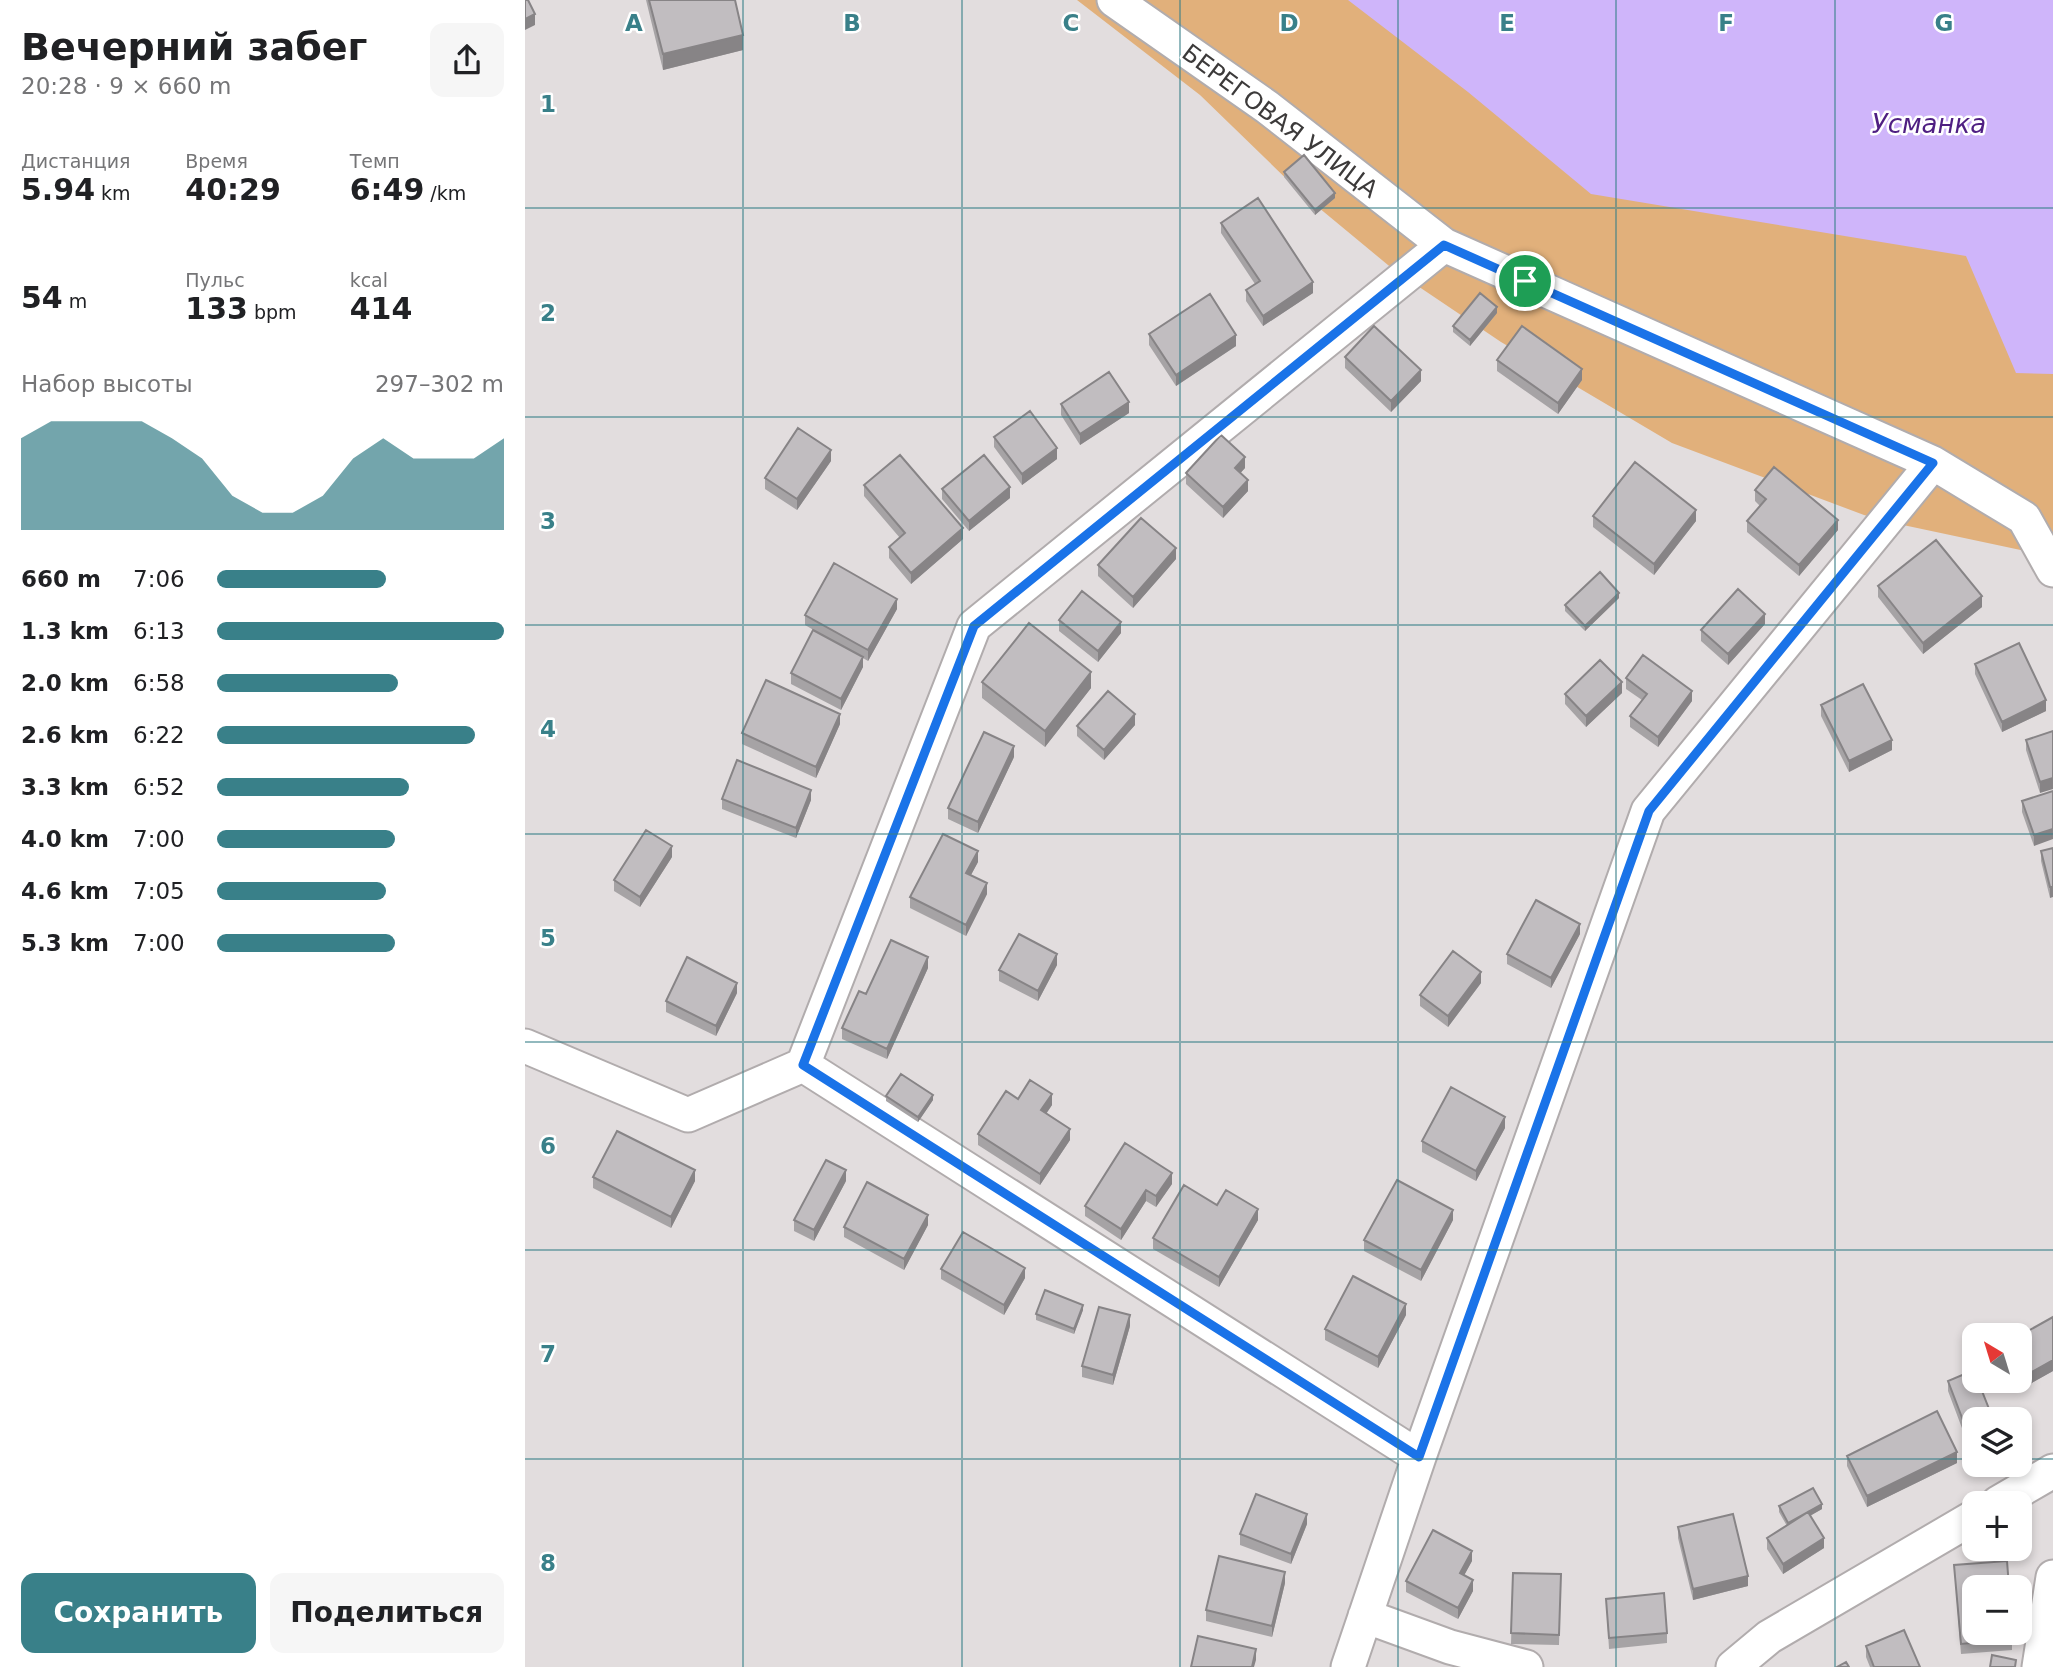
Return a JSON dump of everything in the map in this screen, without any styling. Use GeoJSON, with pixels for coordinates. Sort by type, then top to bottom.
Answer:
{"type":"FeatureCollection","features":[{"type":"Feature","properties":{"kind":"street","name":"БЕРЕГОВАЯ УЛИЦА"},"geometry":{"type":"LineString","coordinates":[[1114,0],[1267,107],[1444,245],[1933,463],[2024,519],[2053,570]]}},
{"type":"Feature","properties":{"kind":"street"},"geometry":{"type":"LineString","coordinates":[[525,1046],[688,1115],[803,1065],[974,626],[1444,245]]}},
{"type":"Feature","properties":{"kind":"street"},"geometry":{"type":"LineString","coordinates":[[1348,1667],[1419,1457],[1649,811],[1933,463]]}},
{"type":"Feature","properties":{"kind":"street"},"geometry":{"type":"LineString","coordinates":[[803,1065],[1419,1457]]}},
{"type":"Feature","properties":{"kind":"street"},"geometry":{"type":"LineString","coordinates":[[2019,1491],[2053,1471]]}},
{"type":"Feature","properties":{"kind":"street"},"geometry":{"type":"LineString","coordinates":[[1733,1667],[1769,1637],[1962,1524]]}},
{"type":"Feature","properties":{"kind":"street"},"geometry":{"type":"LineString","coordinates":[[2039,1667],[2053,1577]]}},
{"type":"Feature","properties":{"kind":"street"},"geometry":{"type":"LineString","coordinates":[[1365,1616],[1450,1647],[1526,1667]]}},
{"type":"Feature","properties":{"kind":"shaded area"},"geometry":{"type":"Polygon","coordinates":[[[1077,0],[2053,0],[2053,553],[2030,552],[1864,515],[1672,443],[1501,342],[1394,270],[1301,193],[1200,95],[1077,0]]]}},
{"type":"Feature","properties":{"kind":"water","name":"Усманка"},"geometry":{"type":"Polygon","coordinates":[[[1348,0],[2053,0],[2053,374],[2016,373],[1966,256],[1591,194],[1468,92],[1348,0]]]}},
{"type":"Feature","properties":{"kind":"building"},"geometry":{"type":"Polygon","coordinates":[[[525,0],[528,0],[535,14],[525,19],[525,0]]]}},
{"type":"Feature","properties":{"kind":"building"},"geometry":{"type":"Polygon","coordinates":[[[649,0],[735,0],[743,35],[663,54],[649,0]]]}},
{"type":"Feature","properties":{"kind":"building"},"geometry":{"type":"Polygon","coordinates":[[[1304,155],[1335,193],[1315,210],[1284,172],[1304,155]]]}},
{"type":"Feature","properties":{"kind":"building"},"geometry":{"type":"Polygon","coordinates":[[[1258,198],[1313,282],[1263,316],[1246,290],[1260,281],[1221,223],[1258,198]]]}},
{"type":"Feature","properties":{"kind":"building"},"geometry":{"type":"Polygon","coordinates":[[[1480,293],[1497,307],[1470,340],[1453,326],[1480,293]]]}},
{"type":"Feature","properties":{"kind":"building"},"geometry":{"type":"Polygon","coordinates":[[[1210,294],[1236,335],[1176,375],[1149,334],[1210,294]]]}},
{"type":"Feature","properties":{"kind":"building"},"geometry":{"type":"Polygon","coordinates":[[[1374,326],[1421,370],[1391,401],[1345,357],[1374,326]]]}},
{"type":"Feature","properties":{"kind":"building"},"geometry":{"type":"Polygon","coordinates":[[[1522,326],[1582,369],[1558,403],[1497,360],[1522,326]]]}},
{"type":"Feature","properties":{"kind":"building"},"geometry":{"type":"Polygon","coordinates":[[[1109,372],[1129,402],[1080,434],[1061,404],[1109,372]]]}},
{"type":"Feature","properties":{"kind":"building"},"geometry":{"type":"Polygon","coordinates":[[[1030,411],[1057,448],[1022,474],[994,437],[1030,411]]]}},
{"type":"Feature","properties":{"kind":"building"},"geometry":{"type":"Polygon","coordinates":[[[798,428],[831,450],[797,499],[765,478],[798,428]]]}},
{"type":"Feature","properties":{"kind":"building"},"geometry":{"type":"Polygon","coordinates":[[[1221,435],[1245,457],[1235,468],[1248,480],[1223,507],[1186,473],[1221,435]]]}},
{"type":"Feature","properties":{"kind":"building"},"geometry":{"type":"Polygon","coordinates":[[[900,455],[963,528],[911,573],[889,547],[905,533],[864,485],[900,455]]]}},
{"type":"Feature","properties":{"kind":"building"},"geometry":{"type":"Polygon","coordinates":[[[984,455],[1010,487],[969,521],[942,489],[984,455]]]}},
{"type":"Feature","properties":{"kind":"building"},"geometry":{"type":"Polygon","coordinates":[[[1635,462],[1696,510],[1654,564],[1593,516],[1635,462]]]}},
{"type":"Feature","properties":{"kind":"building"},"geometry":{"type":"Polygon","coordinates":[[[1774,467],[1838,520],[1799,565],[1747,521],[1766,499],[1755,490],[1774,467]]]}},
{"type":"Feature","properties":{"kind":"building"},"geometry":{"type":"Polygon","coordinates":[[[1141,518],[1176,548],[1133,597],[1098,565],[1141,518]]]}},
{"type":"Feature","properties":{"kind":"building"},"geometry":{"type":"Polygon","coordinates":[[[1936,540],[1982,596],[1923,643],[1878,586],[1936,540]]]}},
{"type":"Feature","properties":{"kind":"building"},"geometry":{"type":"Polygon","coordinates":[[[834,563],[897,599],[868,650],[805,615],[834,563]]]}},
{"type":"Feature","properties":{"kind":"building"},"geometry":{"type":"Polygon","coordinates":[[[1600,572],[1619,593],[1585,626],[1565,605],[1600,572]]]}},
{"type":"Feature","properties":{"kind":"building"},"geometry":{"type":"Polygon","coordinates":[[[1738,589],[1765,614],[1728,654],[1701,630],[1738,589]]]}},
{"type":"Feature","properties":{"kind":"building"},"geometry":{"type":"Polygon","coordinates":[[[1082,591],[1121,622],[1098,651],[1059,620],[1082,591]]]}},
{"type":"Feature","properties":{"kind":"building"},"geometry":{"type":"Polygon","coordinates":[[[1029,623],[1091,672],[1045,731],[982,682],[1029,623]]]}},
{"type":"Feature","properties":{"kind":"building"},"geometry":{"type":"Polygon","coordinates":[[[813,630],[863,657],[841,699],[791,673],[813,630]]]}},
{"type":"Feature","properties":{"kind":"building"},"geometry":{"type":"Polygon","coordinates":[[[2019,643],[2046,700],[2002,722],[1975,664],[2019,643]]]}},
{"type":"Feature","properties":{"kind":"building"},"geometry":{"type":"Polygon","coordinates":[[[1643,655],[1692,691],[1658,737],[1630,716],[1647,694],[1626,678],[1643,655]]]}},
{"type":"Feature","properties":{"kind":"building"},"geometry":{"type":"Polygon","coordinates":[[[1600,660],[1622,682],[1586,716],[1565,694],[1600,660]]]}},
{"type":"Feature","properties":{"kind":"building"},"geometry":{"type":"Polygon","coordinates":[[[766,680],[840,714],[816,767],[742,733],[766,680]]]}},
{"type":"Feature","properties":{"kind":"building"},"geometry":{"type":"Polygon","coordinates":[[[1863,684],[1892,740],[1849,761],[1821,705],[1863,684]]]}},
{"type":"Feature","properties":{"kind":"building"},"geometry":{"type":"Polygon","coordinates":[[[1108,691],[1135,714],[1104,750],[1077,726],[1108,691]]]}},
{"type":"Feature","properties":{"kind":"building"},"geometry":{"type":"Polygon","coordinates":[[[2053,731],[2053,778],[2040,782],[2026,740],[2053,731]]]}},
{"type":"Feature","properties":{"kind":"building"},"geometry":{"type":"Polygon","coordinates":[[[984,732],[1014,746],[978,822],[948,808],[984,732]]]}},
{"type":"Feature","properties":{"kind":"building"},"geometry":{"type":"Polygon","coordinates":[[[737,760],[811,790],[796,828],[722,799],[737,760]]]}},
{"type":"Feature","properties":{"kind":"building"},"geometry":{"type":"Polygon","coordinates":[[[2053,791],[2053,829],[2034,835],[2022,801],[2053,791]]]}},
{"type":"Feature","properties":{"kind":"building"},"geometry":{"type":"Polygon","coordinates":[[[646,830],[672,846],[640,897],[614,880],[646,830]]]}},
{"type":"Feature","properties":{"kind":"building"},"geometry":{"type":"Polygon","coordinates":[[[943,834],[978,851],[966,873],[987,883],[966,925],[910,897],[943,834]]]}},
{"type":"Feature","properties":{"kind":"building"},"geometry":{"type":"Polygon","coordinates":[[[2053,848],[2053,887],[2050,887],[2041,851],[2053,848]]]}},
{"type":"Feature","properties":{"kind":"building"},"geometry":{"type":"Polygon","coordinates":[[[1536,900],[1580,924],[1551,978],[1507,954],[1536,900]]]}},
{"type":"Feature","properties":{"kind":"building"},"geometry":{"type":"Polygon","coordinates":[[[1019,934],[1057,954],[1038,991],[999,970],[1019,934]]]}},
{"type":"Feature","properties":{"kind":"building"},"geometry":{"type":"Polygon","coordinates":[[[891,940],[928,957],[887,1049],[842,1028],[859,991],[866,994],[891,940]]]}},
{"type":"Feature","properties":{"kind":"building"},"geometry":{"type":"Polygon","coordinates":[[[1453,951],[1481,972],[1448,1016],[1420,995],[1453,951]]]}},
{"type":"Feature","properties":{"kind":"building"},"geometry":{"type":"Polygon","coordinates":[[[687,957],[737,983],[716,1026],[666,1001],[687,957]]]}},
{"type":"Feature","properties":{"kind":"building"},"geometry":{"type":"Polygon","coordinates":[[[901,1074],[933,1095],[918,1117],[886,1096],[901,1074]]]}},
{"type":"Feature","properties":{"kind":"building"},"geometry":{"type":"Polygon","coordinates":[[[1030,1080],[1052,1094],[1041,1110],[1070,1129],[1040,1174],[978,1134],[1006,1091],[1018,1099],[1030,1080]]]}},
{"type":"Feature","properties":{"kind":"building"},"geometry":{"type":"Polygon","coordinates":[[[1451,1087],[1505,1117],[1476,1171],[1422,1141],[1451,1087]]]}},
{"type":"Feature","properties":{"kind":"building"},"geometry":{"type":"Polygon","coordinates":[[[617,1131],[695,1170],[671,1217],[593,1177],[617,1131]]]}},
{"type":"Feature","properties":{"kind":"building"},"geometry":{"type":"Polygon","coordinates":[[[1125,1143],[1172,1173],[1156,1196],[1146,1190],[1121,1229],[1085,1206],[1125,1143]]]}},
{"type":"Feature","properties":{"kind":"building"},"geometry":{"type":"Polygon","coordinates":[[[826,1160],[846,1170],[814,1230],[794,1220],[826,1160]]]}},
{"type":"Feature","properties":{"kind":"building"},"geometry":{"type":"Polygon","coordinates":[[[1397,1180],[1453,1210],[1421,1270],[1364,1240],[1397,1180]]]}},
{"type":"Feature","properties":{"kind":"building"},"geometry":{"type":"Polygon","coordinates":[[[867,1182],[928,1215],[904,1259],[844,1227],[867,1182]]]}},
{"type":"Feature","properties":{"kind":"building"},"geometry":{"type":"Polygon","coordinates":[[[1184,1185],[1217,1205],[1226,1190],[1258,1209],[1219,1277],[1153,1238],[1184,1185]]]}},
{"type":"Feature","properties":{"kind":"building"},"geometry":{"type":"Polygon","coordinates":[[[963,1232],[1025,1268],[1004,1305],[941,1269],[963,1232]]]}},
{"type":"Feature","properties":{"kind":"building"},"geometry":{"type":"Polygon","coordinates":[[[1353,1276],[1406,1304],[1378,1357],[1325,1329],[1353,1276]]]}},
{"type":"Feature","properties":{"kind":"building"},"geometry":{"type":"Polygon","coordinates":[[[1045,1290],[1083,1305],[1074,1329],[1036,1314],[1045,1290]]]}},
{"type":"Feature","properties":{"kind":"building"},"geometry":{"type":"Polygon","coordinates":[[[1099,1307],[1130,1315],[1113,1375],[1082,1366],[1099,1307]]]}},
{"type":"Feature","properties":{"kind":"building"},"geometry":{"type":"Polygon","coordinates":[[[2053,1317],[2053,1360],[2032,1372],[2032,1329],[2053,1317]]]}},
{"type":"Feature","properties":{"kind":"building"},"geometry":{"type":"Polygon","coordinates":[[[1962,1375],[1962,1393],[1983,1393],[1988,1407],[1962,1407],[1962,1418],[1948,1381],[1962,1375]]]}},
{"type":"Feature","properties":{"kind":"building"},"geometry":{"type":"Polygon","coordinates":[[[1937,1411],[1957,1452],[1867,1496],[1847,1456],[1937,1411]]]}},
{"type":"Feature","properties":{"kind":"building"},"geometry":{"type":"Polygon","coordinates":[[[1813,1488],[1822,1504],[1788,1523],[1779,1506],[1813,1488]]]}},
{"type":"Feature","properties":{"kind":"building"},"geometry":{"type":"Polygon","coordinates":[[[1256,1494],[1307,1514],[1291,1554],[1240,1534],[1256,1494]]]}},
{"type":"Feature","properties":{"kind":"building"},"geometry":{"type":"Polygon","coordinates":[[[1808,1512],[1824,1538],[1783,1564],[1767,1538],[1808,1512]]]}},
{"type":"Feature","properties":{"kind":"building"},"geometry":{"type":"Polygon","coordinates":[[[1733,1514],[1748,1576],[1693,1589],[1678,1527],[1733,1514]]]}},
{"type":"Feature","properties":{"kind":"building"},"geometry":{"type":"Polygon","coordinates":[[[1433,1530],[1472,1551],[1460,1573],[1473,1580],[1458,1608],[1406,1581],[1433,1530]]]}},
{"type":"Feature","properties":{"kind":"building"},"geometry":{"type":"Polygon","coordinates":[[[1219,1556],[1285,1572],[1272,1626],[1206,1610],[1219,1556]]]}},
{"type":"Feature","properties":{"kind":"building"},"geometry":{"type":"Polygon","coordinates":[[[2007,1561],[2008,1575],[1962,1575],[1961,1644],[1954,1565],[2007,1561]]]}},
{"type":"Feature","properties":{"kind":"building"},"geometry":{"type":"Polygon","coordinates":[[[1513,1573],[1561,1574],[1559,1635],[1511,1633],[1513,1573]]]}},
{"type":"Feature","properties":{"kind":"building"},"geometry":{"type":"Polygon","coordinates":[[[1664,1593],[1667,1633],[1609,1638],[1606,1599],[1664,1593]]]}},
{"type":"Feature","properties":{"kind":"building"},"geometry":{"type":"Polygon","coordinates":[[[1904,1630],[1920,1667],[1874,1667],[1866,1646],[1904,1630]]]}},
{"type":"Feature","properties":{"kind":"building"},"geometry":{"type":"Polygon","coordinates":[[[1198,1636],[1256,1649],[1252,1667],[1191,1667],[1198,1636]]]}},
{"type":"Feature","properties":{"kind":"building"},"geometry":{"type":"Polygon","coordinates":[[[1992,1655],[2016,1660],[2015,1667],[1990,1667],[1992,1655]]]}},
{"type":"Feature","properties":{"kind":"route"},"geometry":{"type":"LineString","coordinates":[[1444,245],[1525,281],[1933,463],[1649,811],[1419,1457],[803,1065],[974,626],[1444,245]]}}]}
